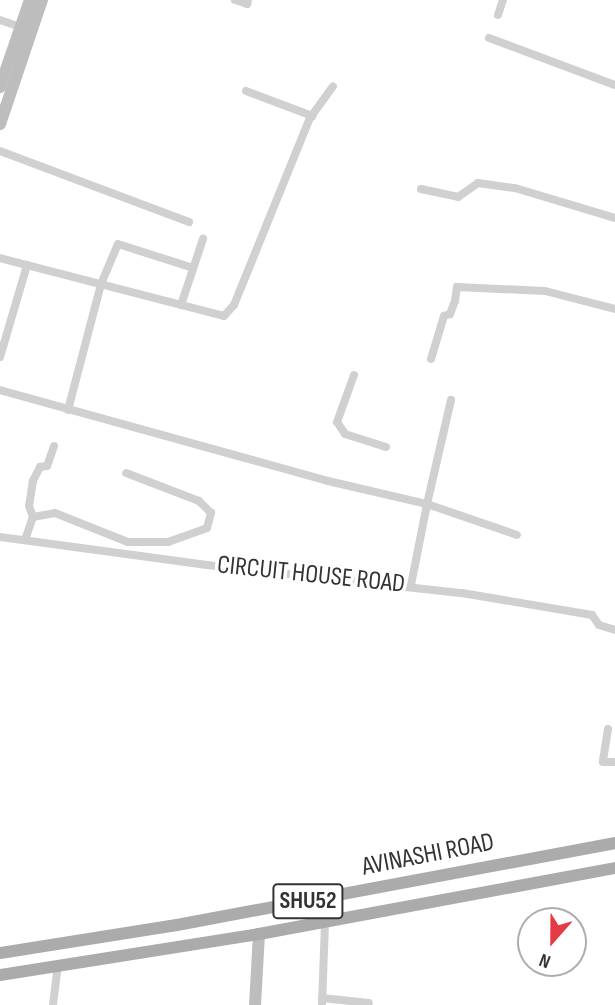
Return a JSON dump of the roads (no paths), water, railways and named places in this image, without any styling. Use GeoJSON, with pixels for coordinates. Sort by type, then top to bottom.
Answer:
{"type":"FeatureCollection","features":[{"type":"Feature","properties":{"kind":"main road"},"geometry":{"type":"LineString","coordinates":[[0,87],[30,0]]}},
{"type":"Feature","properties":{"kind":"main road"},"geometry":{"type":"LineString","coordinates":[[0,124],[42,0]]}},
{"type":"Feature","properties":{"kind":"main road","name":"AVINASHI ROAD"},"geometry":{"type":"LineString","coordinates":[[0,953],[177,925],[615,844]]}},
{"type":"Feature","properties":{"kind":"main road","name":"AVINASHI ROAD"},"geometry":{"type":"LineString","coordinates":[[0,975],[259,934],[615,868]]}},
{"type":"Feature","properties":{"kind":"main road"},"geometry":{"type":"LineString","coordinates":[[256,1005],[259,934]]}},
{"type":"Feature","properties":{"kind":"street"},"geometry":{"type":"LineString","coordinates":[[235,0],[247,4],[248,0]]}},
{"type":"Feature","properties":{"kind":"street"},"geometry":{"type":"LineString","coordinates":[[498,15],[503,0]]}},
{"type":"Feature","properties":{"kind":"street"},"geometry":{"type":"LineString","coordinates":[[0,20],[20,27]]}},
{"type":"Feature","properties":{"kind":"street"},"geometry":{"type":"LineString","coordinates":[[489,38],[615,85]]}},
{"type":"Feature","properties":{"kind":"street"},"geometry":{"type":"LineString","coordinates":[[0,258],[224,316],[234,305],[312,116],[333,86]]}},
{"type":"Feature","properties":{"kind":"street"},"geometry":{"type":"LineString","coordinates":[[246,91],[312,116]]}},
{"type":"Feature","properties":{"kind":"street"},"geometry":{"type":"LineString","coordinates":[[0,151],[189,222]]}},
{"type":"Feature","properties":{"kind":"street"},"geometry":{"type":"LineString","coordinates":[[421,189],[458,197],[478,183],[515,187],[615,218]]}},
{"type":"Feature","properties":{"kind":"street"},"geometry":{"type":"LineString","coordinates":[[181,305],[203,239]]}},
{"type":"Feature","properties":{"kind":"street"},"geometry":{"type":"LineString","coordinates":[[68,410],[101,284],[118,244],[194,268]]}},
{"type":"Feature","properties":{"kind":"street"},"geometry":{"type":"LineString","coordinates":[[0,357],[27,265]]}},
{"type":"Feature","properties":{"kind":"street"},"geometry":{"type":"LineString","coordinates":[[431,359],[444,316],[450,314],[455,301],[457,287],[545,291],[615,309]]}},
{"type":"Feature","properties":{"kind":"street"},"geometry":{"type":"LineString","coordinates":[[354,375],[337,422],[345,434],[386,447]]}},
{"type":"Feature","properties":{"kind":"street"},"geometry":{"type":"LineString","coordinates":[[0,390],[328,481],[427,504],[517,535]]}},
{"type":"Feature","properties":{"kind":"street"},"geometry":{"type":"LineString","coordinates":[[411,585],[451,400]]}},
{"type":"Feature","properties":{"kind":"street"},"geometry":{"type":"LineString","coordinates":[[25,540],[33,517],[29,506],[33,481],[40,467],[47,466],[54,446]]}},
{"type":"Feature","properties":{"kind":"street"},"geometry":{"type":"LineString","coordinates":[[33,517],[55,513],[128,542],[168,542],[208,528],[211,513],[199,502],[126,473]]}},
{"type":"Feature","properties":{"kind":"street","name":"CIRCUIT HOUSE ROAD"},"geometry":{"type":"LineString","coordinates":[[0,537],[207,565],[411,585],[592,615],[599,625],[615,630]]}},
{"type":"Feature","properties":{"kind":"street"},"geometry":{"type":"LineString","coordinates":[[608,729],[603,762],[615,762]]}},
{"type":"Feature","properties":{"kind":"street"},"geometry":{"type":"LineString","coordinates":[[325,922],[322,1001],[369,1003]]}},
{"type":"Feature","properties":{"kind":"street"},"geometry":{"type":"LineString","coordinates":[[53,1005],[58,966]]}}]}
